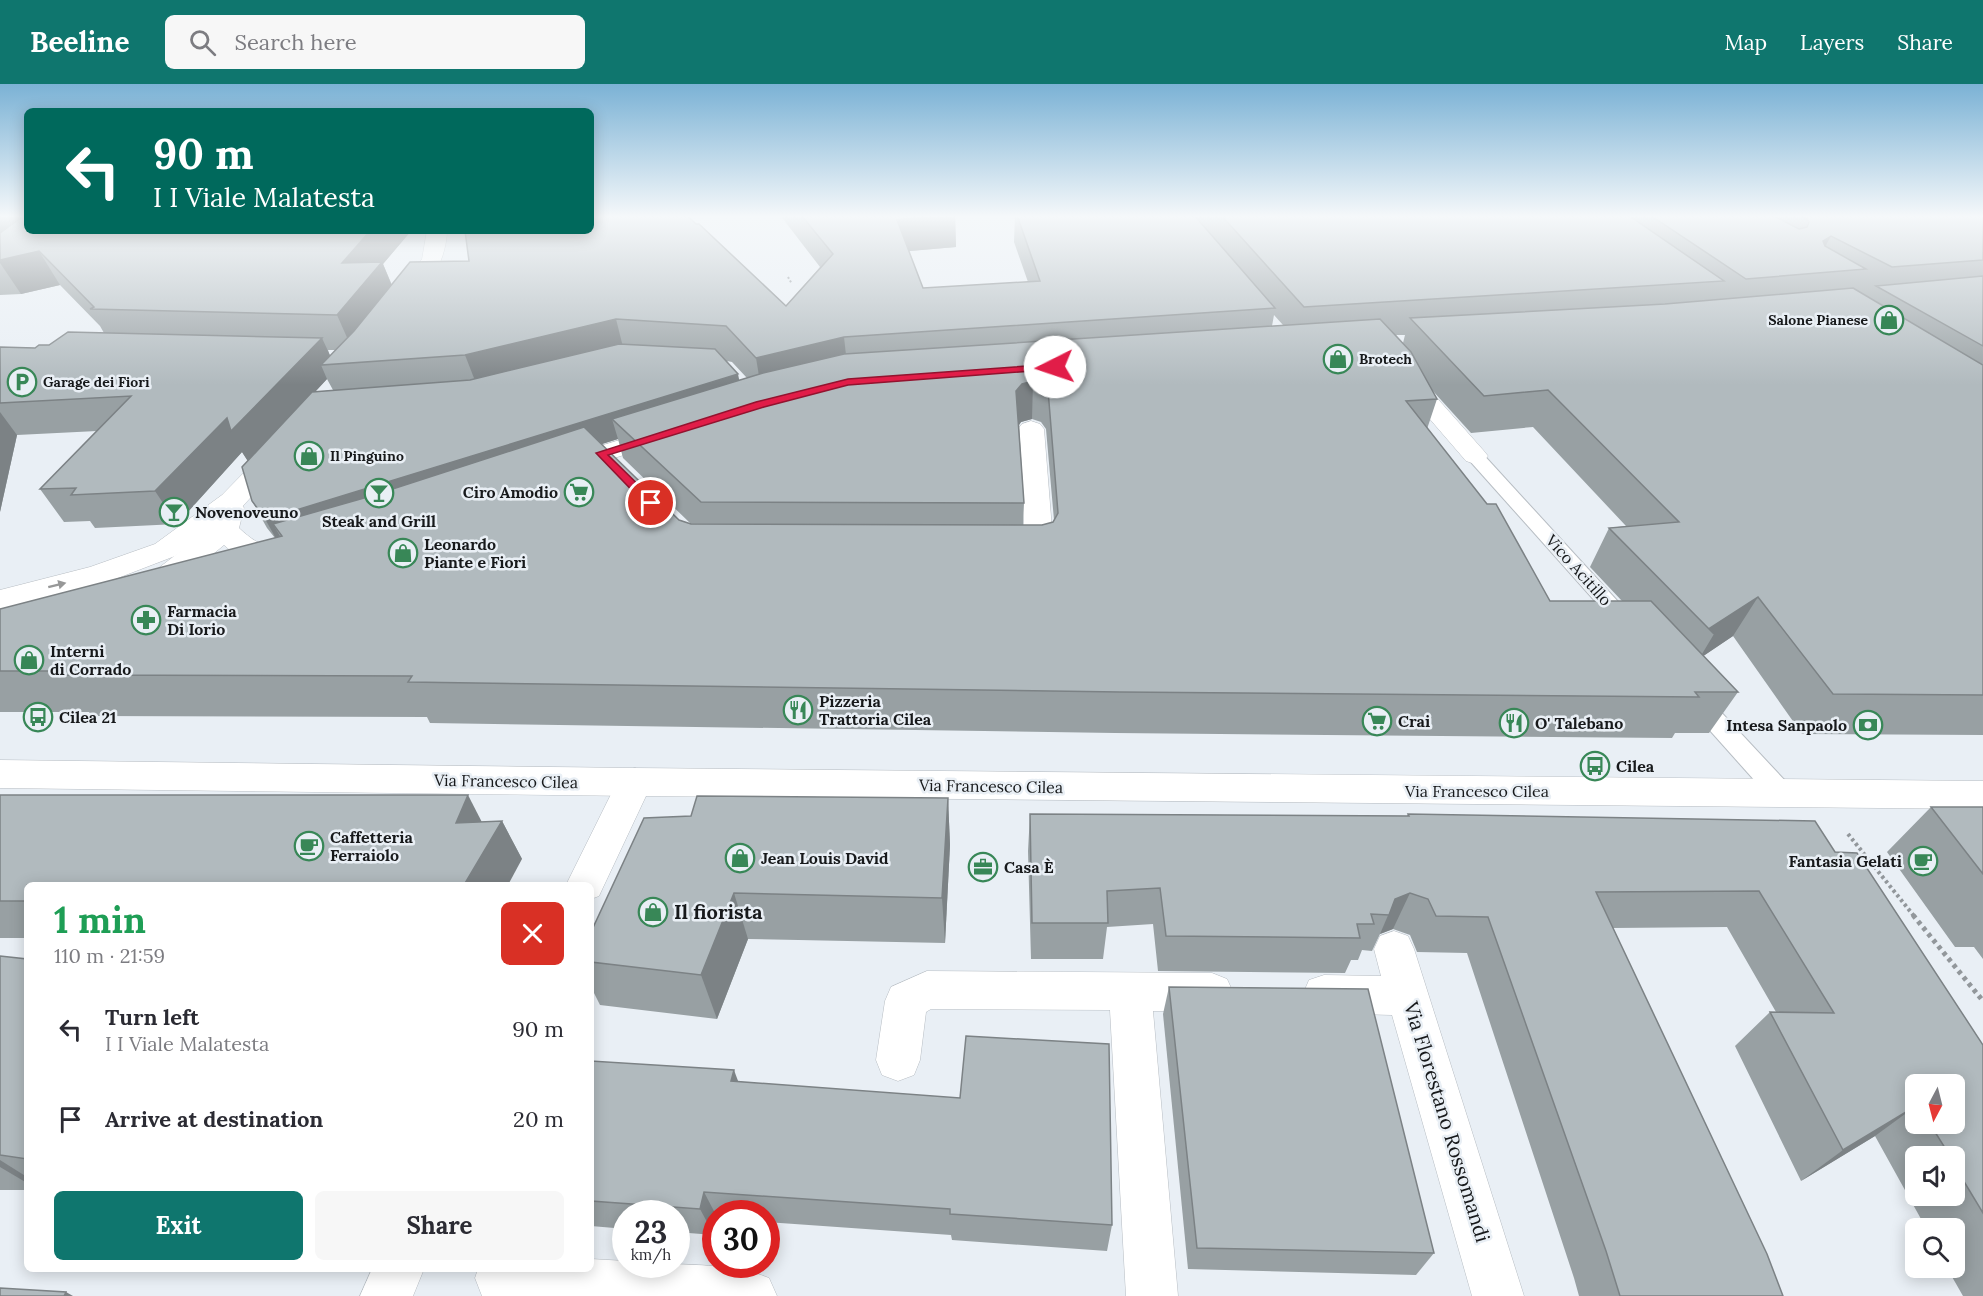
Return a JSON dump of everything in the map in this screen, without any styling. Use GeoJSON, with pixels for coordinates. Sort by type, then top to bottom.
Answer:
{"type":"FeatureCollection","features":[{"type":"Feature","properties":{"kind":"street"},"geometry":{"type":"LineString","coordinates":[[395,316],[426,272]]}},
{"type":"Feature","properties":{"kind":"street","name":"Vico Acitillo"},"geometry":{"type":"LineString","coordinates":[[1393,363],[1475,456]]}},
{"type":"Feature","properties":{"kind":"street"},"geometry":{"type":"LineString","coordinates":[[538,475],[689,426]]}},
{"type":"Feature","properties":{"kind":"street"},"geometry":{"type":"LineString","coordinates":[[994,554],[1040,554],[1031,429]]}},
{"type":"Feature","properties":{"kind":"street"},"geometry":{"type":"LineString","coordinates":[[0,600],[100,574],[165,550],[232,501],[293,436]]}},
{"type":"Feature","properties":{"kind":"street"},"geometry":{"type":"LineString","coordinates":[[601,453],[626,478]]}},
{"type":"Feature","properties":{"kind":"street"},"geometry":{"type":"LineString","coordinates":[[127,603],[163,582],[225,530],[232,501]]}},
{"type":"Feature","properties":{"kind":"street"},"geometry":{"type":"LineString","coordinates":[[225,530],[246,551],[267,557],[309,550]]}},
{"type":"Feature","properties":{"kind":"street","name":"Via Francesco Cilea"},"geometry":{"type":"LineString","coordinates":[[0,774],[1983,795]]}},
{"type":"Feature","properties":{"kind":"street"},"geometry":{"type":"LineString","coordinates":[[586,882],[635,782]]}},
{"type":"Feature","properties":{"kind":"street","name":"Via Florestano Rossomandi"},"geometry":{"type":"LineString","coordinates":[[1394,949],[1498,1296]]}},
{"type":"Feature","properties":{"kind":"street"},"geometry":{"type":"LineString","coordinates":[[898,1060],[906,1001],[927,990],[1409,996]]}},
{"type":"Feature","properties":{"kind":"street"},"geometry":{"type":"LineString","coordinates":[[1130,991],[1152,1296]]}},
{"type":"Feature","properties":{"kind":"street"},"geometry":{"type":"LineString","coordinates":[[386,1296],[398,1272]]}},
{"type":"Feature","properties":{"kind":"street"},"geometry":{"type":"LineString","coordinates":[[500,1278],[751,1296]]}},
{"type":"Feature","properties":{"kind":"lane","name":"Vico Acitillo"},"geometry":{"type":"LineString","coordinates":[[1475,456],[1638,636]]}},
{"type":"Feature","properties":{"kind":"lane"},"geometry":{"type":"LineString","coordinates":[[1685,688],[1781,793]]}},
{"type":"Feature","properties":{"kind":"path"},"geometry":{"type":"LineString","coordinates":[[788,277],[792,284]]}},
{"type":"Feature","properties":{"kind":"path"},"geometry":{"type":"LineString","coordinates":[[1847,832],[1983,1002]]}},
{"type":"Feature","properties":{"kind":"building"},"geometry":{"type":"Polygon","coordinates":[[[59,272],[374,272],[337,315],[90,309],[94,307],[59,272]]]}},
{"type":"Feature","properties":{"kind":"building"},"geometry":{"type":"Polygon","coordinates":[[[402,272],[749,272],[786,306],[817,272],[917,272],[923,288],[1040,281],[1037,272],[1243,272],[1275,308],[844,337],[756,358],[726,326],[616,319],[465,355],[321,365],[354,331],[402,272]]]}},
{"type":"Feature","properties":{"kind":"building"},"geometry":{"type":"Polygon","coordinates":[[[1272,272],[1710,272],[1724,281],[1304,307],[1272,272]]]}},
{"type":"Feature","properties":{"kind":"building"},"geometry":{"type":"Polygon","coordinates":[[[1735,272],[1835,272],[1746,279],[1735,272]]]}},
{"type":"Feature","properties":{"kind":"building"},"geometry":{"type":"Polygon","coordinates":[[[1983,276],[1983,346],[1876,286],[1983,276]]]}},
{"type":"Feature","properties":{"kind":"building"},"geometry":{"type":"Polygon","coordinates":[[[1853,288],[1983,365],[1983,695],[1833,694],[1758,597],[1710,628],[1714,634],[1609,528],[1679,522],[1548,390],[1484,396],[1410,318],[1665,304],[1853,288]]]}},
{"type":"Feature","properties":{"kind":"building"},"geometry":{"type":"Polygon","coordinates":[[[1380,319],[1411,352],[1437,399],[1406,401],[1487,504],[1496,504],[1550,601],[1651,601],[1738,692],[1695,692],[1699,697],[1120,692],[408,682],[412,676],[57,675],[58,671],[0,671],[0,609],[282,536],[273,524],[371,496],[584,427],[679,520],[691,524],[1042,525],[1053,522],[1058,513],[1048,390],[1042,384],[1033,381],[1022,384],[1016,391],[1024,503],[701,502],[612,419],[763,373],[844,354],[1380,319]]]}},
{"type":"Feature","properties":{"kind":"building"},"geometry":{"type":"Polygon","coordinates":[[[68,332],[322,338],[231,431],[227,418],[155,491],[71,495],[76,488],[40,489],[131,396],[0,403],[0,347],[35,348],[39,345],[49,345],[68,332]]]}},
{"type":"Feature","properties":{"kind":"building"},"geometry":{"type":"Polygon","coordinates":[[[619,344],[715,349],[738,374],[280,515],[264,517],[252,501],[242,467],[312,392],[470,380],[619,344]]]}},
{"type":"Feature","properties":{"kind":"building"},"geometry":{"type":"Polygon","coordinates":[[[0,795],[468,795],[456,823],[502,821],[466,882],[24,882],[24,901],[0,901],[0,795]]]}},
{"type":"Feature","properties":{"kind":"building"},"geometry":{"type":"Polygon","coordinates":[[[697,796],[948,798],[942,898],[734,893],[701,975],[594,962],[594,926],[644,818],[691,816],[697,796]]]}},
{"type":"Feature","properties":{"kind":"building"},"geometry":{"type":"Polygon","coordinates":[[[1931,807],[1983,807],[1983,874],[1931,807]]]}},
{"type":"Feature","properties":{"kind":"building"},"geometry":{"type":"Polygon","coordinates":[[[1030,814],[1409,816],[1408,814],[1815,821],[1835,852],[1857,853],[1983,1045],[1983,1213],[1965,1183],[1965,1146],[1944,1146],[1936,1134],[1965,1134],[1965,1074],[1905,1074],[1905,1113],[1843,1150],[1770,1012],[1834,1013],[1759,891],[1596,892],[1767,1254],[1783,1296],[1620,1296],[1488,917],[1436,916],[1428,899],[1410,893],[1395,899],[1389,915],[1371,914],[1374,924],[1357,924],[1360,938],[1166,936],[1160,888],[1107,891],[1108,923],[1032,923],[1030,814]]]}},
{"type":"Feature","properties":{"kind":"building"},"geometry":{"type":"Polygon","coordinates":[[[0,956],[24,959],[24,1159],[0,1155],[0,956]]]}},
{"type":"Feature","properties":{"kind":"building"},"geometry":{"type":"Polygon","coordinates":[[[1169,987],[1368,989],[1434,1253],[1197,1248],[1169,987]]]}},
{"type":"Feature","properties":{"kind":"building"},"geometry":{"type":"Polygon","coordinates":[[[966,1036],[1109,1044],[1112,1225],[950,1214],[950,1209],[704,1192],[700,1209],[690,1208],[690,1200],[594,1201],[594,1061],[734,1070],[731,1081],[960,1098],[966,1036]]]}},
{"type":"Feature","properties":{"kind":"building"},"geometry":{"type":"Polygon","coordinates":[[[0,1288],[66,1292],[64,1296],[0,1296],[0,1288]]]}},
{"type":"Feature","properties":{"kind":"place","name":"Salone Pianese"},"geometry":{"type":"Point","coordinates":[1889,320]}},
{"type":"Feature","properties":{"kind":"place","name":"Brotech"},"geometry":{"type":"Point","coordinates":[1338,359]}},
{"type":"Feature","properties":{"kind":"place","name":"Garage dei Fiori"},"geometry":{"type":"Point","coordinates":[22,382]}},
{"type":"Feature","properties":{"kind":"place","name":"Il Pinguino"},"geometry":{"type":"Point","coordinates":[309,456]}},
{"type":"Feature","properties":{"kind":"place","name":"Ciro Amodio"},"geometry":{"type":"Point","coordinates":[579,492]}},
{"type":"Feature","properties":{"kind":"place","name":"Steak and Grill"},"geometry":{"type":"Point","coordinates":[379,493]}},
{"type":"Feature","properties":{"kind":"place","name":"Novenoveuno"},"geometry":{"type":"Point","coordinates":[174,512]}},
{"type":"Feature","properties":{"kind":"place","name":"Leonardo Piante e Fiori"},"geometry":{"type":"Point","coordinates":[403,553]}},
{"type":"Feature","properties":{"kind":"place","name":"Farmacia Di Iorio"},"geometry":{"type":"Point","coordinates":[146,620]}},
{"type":"Feature","properties":{"kind":"place","name":"Interni di Corrado"},"geometry":{"type":"Point","coordinates":[29,660]}},
{"type":"Feature","properties":{"kind":"place","name":"Pizzeria Trattoria Cilea"},"geometry":{"type":"Point","coordinates":[798,710]}},
{"type":"Feature","properties":{"kind":"place","name":"Cilea 21"},"geometry":{"type":"Point","coordinates":[38,717]}},
{"type":"Feature","properties":{"kind":"place","name":"Crai"},"geometry":{"type":"Point","coordinates":[1377,721]}},
{"type":"Feature","properties":{"kind":"place","name":"O' Talebano"},"geometry":{"type":"Point","coordinates":[1514,723]}},
{"type":"Feature","properties":{"kind":"place","name":"Intesa Sanpaolo"},"geometry":{"type":"Point","coordinates":[1868,725]}},
{"type":"Feature","properties":{"kind":"place","name":"Cilea"},"geometry":{"type":"Point","coordinates":[1595,766]}},
{"type":"Feature","properties":{"kind":"place","name":"Caffetteria Ferraiolo"},"geometry":{"type":"Point","coordinates":[309,846]}},
{"type":"Feature","properties":{"kind":"place","name":"Jean Louis David"},"geometry":{"type":"Point","coordinates":[740,858]}},
{"type":"Feature","properties":{"kind":"place","name":"Fantasia Gelati"},"geometry":{"type":"Point","coordinates":[1923,861]}},
{"type":"Feature","properties":{"kind":"place","name":"Casa È"},"geometry":{"type":"Point","coordinates":[983,867]}},
{"type":"Feature","properties":{"kind":"place","name":"Il fiorista"},"geometry":{"type":"Point","coordinates":[653,912]}},
{"type":"Feature","properties":{"kind":"route"},"geometry":{"type":"LineString","coordinates":[[651,503],[601,453],[760,404],[848,382],[1055,367]]}}]}
